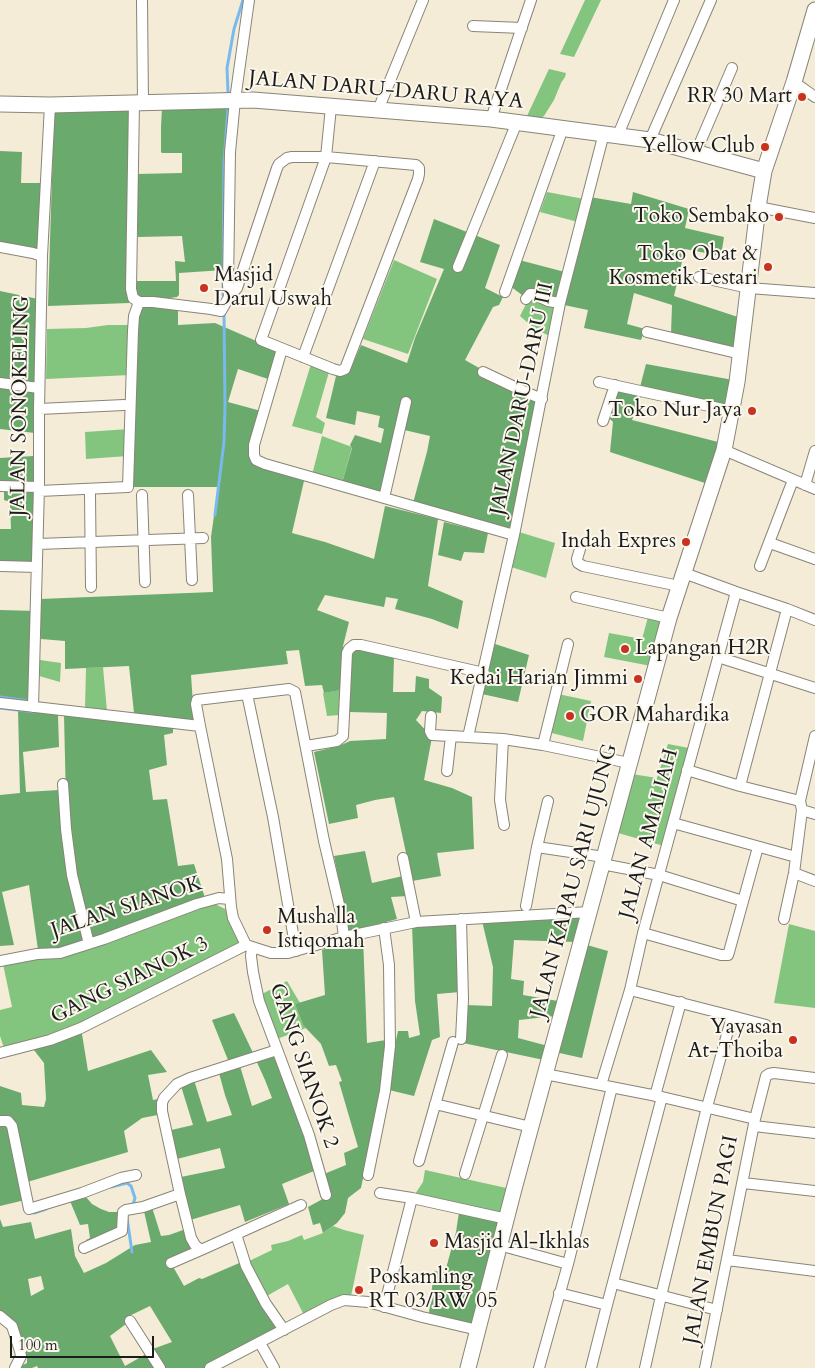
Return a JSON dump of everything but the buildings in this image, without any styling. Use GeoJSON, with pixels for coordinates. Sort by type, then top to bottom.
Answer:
{"type":"FeatureCollection","features":[{"type":"Feature","properties":{"kind":"street"},"geometry":{"type":"LineString","coordinates":[[142,0],[131,289],[133,298],[139,302],[153,302],[221,311],[237,288],[279,164],[287,158],[326,157],[416,165],[419,174],[418,179],[347,368],[340,371],[261,340],[326,157],[331,107]]}},
{"type":"Feature","properties":{"kind":"street"},"geometry":{"type":"LineString","coordinates":[[229,297],[230,152],[234,100],[248,0]]}},
{"type":"Feature","properties":{"kind":"street"},"geometry":{"type":"LineString","coordinates":[[378,110],[423,0]]}},
{"type":"Feature","properties":{"kind":"street"},"geometry":{"type":"LineString","coordinates":[[491,119],[531,0]]}},
{"type":"Feature","properties":{"kind":"street","name":"JALAN DARU-DARU III"},"geometry":{"type":"LineString","coordinates":[[468,736],[484,673],[514,535],[560,303],[611,134],[674,0]]}},
{"type":"Feature","properties":{"kind":"street"},"geometry":{"type":"LineString","coordinates":[[650,140],[711,0]]}},
{"type":"Feature","properties":{"kind":"street","name":"JALAN KAPAU SARI UJUNG"},"geometry":{"type":"LineString","coordinates":[[468,1368],[499,1245],[669,618],[724,450],[741,354],[764,171],[794,82],[815,10]]}},
{"type":"Feature","properties":{"kind":"street"},"geometry":{"type":"LineString","coordinates":[[473,26],[522,28]]}},
{"type":"Feature","properties":{"kind":"street"},"geometry":{"type":"LineString","coordinates":[[696,152],[732,68]]}},
{"type":"Feature","properties":{"kind":"street"},"geometry":{"type":"LineString","coordinates":[[794,82],[815,97]]}},
{"type":"Feature","properties":{"kind":"street","name":"JALAN DARU-DARU RAYA"},"geometry":{"type":"LineString","coordinates":[[0,104],[50,105],[234,100],[491,119],[650,140],[764,171]]}},
{"type":"Feature","properties":{"kind":"street","name":"JALAN SONOKELING"},"geometry":{"type":"LineString","coordinates":[[34,707],[42,256],[50,105]]}},
{"type":"Feature","properties":{"kind":"street"},"geometry":{"type":"LineString","coordinates":[[458,267],[517,122]]}},
{"type":"Feature","properties":{"kind":"street"},"geometry":{"type":"LineString","coordinates":[[505,292],[563,128]]}},
{"type":"Feature","properties":{"kind":"street"},"geometry":{"type":"LineString","coordinates":[[303,357],[375,161]]}},
{"type":"Feature","properties":{"kind":"street"},"geometry":{"type":"LineString","coordinates":[[758,207],[815,218]]}},
{"type":"Feature","properties":{"kind":"street"},"geometry":{"type":"LineString","coordinates":[[0,247],[42,256]]}},
{"type":"Feature","properties":{"kind":"street"},"geometry":{"type":"LineString","coordinates":[[699,277],[749,288],[815,293]]}},
{"type":"Feature","properties":{"kind":"street"},"geometry":{"type":"LineString","coordinates":[[526,299],[530,294],[533,294],[560,303]]}},
{"type":"Feature","properties":{"kind":"street"},"geometry":{"type":"LineString","coordinates":[[0,486],[39,489],[128,487],[133,331],[134,316],[139,302]]}},
{"type":"Feature","properties":{"kind":"street"},"geometry":{"type":"LineString","coordinates":[[646,332],[741,354]]}},
{"type":"Feature","properties":{"kind":"street"},"geometry":{"type":"LineString","coordinates":[[282,349],[254,446],[256,460],[514,535]]}},
{"type":"Feature","properties":{"kind":"street"},"geometry":{"type":"LineString","coordinates":[[483,372],[542,398]]}},
{"type":"Feature","properties":{"kind":"street"},"geometry":{"type":"LineString","coordinates":[[599,382],[732,411]]}},
{"type":"Feature","properties":{"kind":"street"},"geometry":{"type":"LineString","coordinates":[[0,383],[39,388]]}},
{"type":"Feature","properties":{"kind":"street"},"geometry":{"type":"LineString","coordinates":[[603,421],[615,385]]}},
{"type":"Feature","properties":{"kind":"street"},"geometry":{"type":"LineString","coordinates":[[384,498],[406,402]]}},
{"type":"Feature","properties":{"kind":"street"},"geometry":{"type":"LineString","coordinates":[[38,409],[124,405]]}},
{"type":"Feature","properties":{"kind":"street"},"geometry":{"type":"LineString","coordinates":[[724,450],[815,489]]}},
{"type":"Feature","properties":{"kind":"street"},"geometry":{"type":"LineString","coordinates":[[805,485],[815,451]]}},
{"type":"Feature","properties":{"kind":"street"},"geometry":{"type":"LineString","coordinates":[[760,566],[793,480]]}},
{"type":"Feature","properties":{"kind":"street"},"geometry":{"type":"LineString","coordinates":[[90,494],[91,587]]}},
{"type":"Feature","properties":{"kind":"street"},"geometry":{"type":"LineString","coordinates":[[188,495],[192,580]]}},
{"type":"Feature","properties":{"kind":"street"},"geometry":{"type":"LineString","coordinates":[[142,496],[145,582]]}},
{"type":"Feature","properties":{"kind":"street"},"geometry":{"type":"LineString","coordinates":[[38,544],[203,538]]}},
{"type":"Feature","properties":{"kind":"street"},"geometry":{"type":"LineString","coordinates":[[770,542],[815,559]]}},
{"type":"Feature","properties":{"kind":"street"},"geometry":{"type":"LineString","coordinates":[[580,549],[577,559],[578,563],[583,566],[681,580],[736,592],[815,620]]}},
{"type":"Feature","properties":{"kind":"street"},"geometry":{"type":"LineString","coordinates":[[0,566],[37,567]]}},
{"type":"Feature","properties":{"kind":"street","name":"JALAN AMALIAH"},"geometry":{"type":"LineString","coordinates":[[601,1085],[630,990],[658,875],[736,592]]}},
{"type":"Feature","properties":{"kind":"street"},"geometry":{"type":"LineString","coordinates":[[576,597],[669,618]]}},
{"type":"Feature","properties":{"kind":"street"},"geometry":{"type":"LineString","coordinates":[[740,786],[787,609]]}},
{"type":"Feature","properties":{"kind":"street"},"geometry":{"type":"LineString","coordinates":[[543,745],[568,644]]}},
{"type":"Feature","properties":{"kind":"street"},"geometry":{"type":"LineString","coordinates":[[306,746],[337,741],[343,736],[347,653],[349,648],[354,645],[362,645],[484,673]]}},
{"type":"Feature","properties":{"kind":"street"},"geometry":{"type":"LineString","coordinates":[[718,657],[815,688]]}},
{"type":"Feature","properties":{"kind":"street"},"geometry":{"type":"LineString","coordinates":[[229,899],[230,882],[227,858],[196,702],[198,700],[247,694],[294,691],[297,695],[344,937]]}},
{"type":"Feature","properties":{"kind":"street"},"geometry":{"type":"LineString","coordinates":[[247,694],[273,817],[296,951]]}},
{"type":"Feature","properties":{"kind":"street"},"geometry":{"type":"LineString","coordinates":[[0,703],[200,726]]}},
{"type":"Feature","properties":{"kind":"street"},"geometry":{"type":"LineString","coordinates":[[431,716],[430,731],[432,734],[503,739],[543,745],[629,763]]}},
{"type":"Feature","properties":{"kind":"street"},"geometry":{"type":"LineString","coordinates":[[447,771],[451,736]]}},
{"type":"Feature","properties":{"kind":"street"},"geometry":{"type":"LineString","coordinates":[[784,919],[794,873],[801,806],[815,736]]}},
{"type":"Feature","properties":{"kind":"street"},"geometry":{"type":"LineString","coordinates":[[503,739],[500,800],[504,825]]}},
{"type":"Feature","properties":{"kind":"street"},"geometry":{"type":"LineString","coordinates":[[687,770],[801,806],[815,814]]}},
{"type":"Feature","properties":{"kind":"street"},"geometry":{"type":"LineString","coordinates":[[63,784],[72,875],[89,944]]}},
{"type":"Feature","properties":{"kind":"street"},"geometry":{"type":"LineString","coordinates":[[526,906],[548,801]]}},
{"type":"Feature","properties":{"kind":"street"},"geometry":{"type":"LineString","coordinates":[[673,822],[796,857]]}},
{"type":"Feature","properties":{"kind":"street"},"geometry":{"type":"LineString","coordinates":[[537,847],[603,860],[743,901]]}},
{"type":"Feature","properties":{"kind":"street"},"geometry":{"type":"LineString","coordinates":[[643,933],[726,955],[729,952],[758,847]]}},
{"type":"Feature","properties":{"kind":"street"},"geometry":{"type":"LineString","coordinates":[[403,858],[416,922]]}},
{"type":"Feature","properties":{"kind":"street"},"geometry":{"type":"LineString","coordinates":[[794,873],[815,881]]}},
{"type":"Feature","properties":{"kind":"street","name":"JALAN SIANOK"},"geometry":{"type":"LineString","coordinates":[[0,961],[37,954],[60,953],[197,904],[219,898],[229,899],[233,918],[249,946]]}},
{"type":"Feature","properties":{"kind":"street"},"geometry":{"type":"LineString","coordinates":[[249,946],[272,953],[288,953],[344,937],[416,922],[589,912]]}},
{"type":"Feature","properties":{"kind":"street"},"geometry":{"type":"LineString","coordinates":[[419,1161],[435,1104],[457,1041],[463,998],[461,919]]}},
{"type":"Feature","properties":{"kind":"street"},"geometry":{"type":"LineString","coordinates":[[368,1175],[385,1091],[390,1046],[389,965],[384,928]]}},
{"type":"Feature","properties":{"kind":"street","name":"GANG SIANOK 2"},"geometry":{"type":"LineString","coordinates":[[249,946],[259,1001],[309,1135],[326,1195]]}},
{"type":"Feature","properties":{"kind":"street","name":"GANG SIANOK 3"},"geometry":{"type":"LineString","coordinates":[[0,1053],[50,1040],[81,1028],[249,946]]}},
{"type":"Feature","properties":{"kind":"street"},"geometry":{"type":"LineString","coordinates":[[630,990],[766,1025]]}},
{"type":"Feature","properties":{"kind":"street"},"geometry":{"type":"LineString","coordinates":[[591,1368],[681,1002]]}},
{"type":"Feature","properties":{"kind":"street"},"geometry":{"type":"LineString","coordinates":[[645,1368],[661,1296],[732,1016]]}},
{"type":"Feature","properties":{"kind":"street"},"geometry":{"type":"LineString","coordinates":[[200,1250],[191,1238],[162,1111],[162,1103],[167,1094],[177,1084],[190,1078],[277,1050]]}},
{"type":"Feature","properties":{"kind":"street"},"geometry":{"type":"LineString","coordinates":[[466,1174],[502,1055]]}},
{"type":"Feature","properties":{"kind":"street","name":"JALAN EMBUN PAGI"},"geometry":{"type":"LineString","coordinates":[[705,1368],[755,1122],[768,1074],[774,1073],[815,1078]]}},
{"type":"Feature","properties":{"kind":"street"},"geometry":{"type":"LineString","coordinates":[[545,1074],[658,1096],[708,1107],[755,1122],[815,1133]]}},
{"type":"Feature","properties":{"kind":"street"},"geometry":{"type":"LineString","coordinates":[[540,1368],[612,1087]]}},
{"type":"Feature","properties":{"kind":"street"},"geometry":{"type":"LineString","coordinates":[[435,1104],[531,1127]]}},
{"type":"Feature","properties":{"kind":"street"},"geometry":{"type":"LineString","coordinates":[[0,1121],[8,1121],[12,1126],[29,1209],[136,1175]]}},
{"type":"Feature","properties":{"kind":"street"},"geometry":{"type":"LineString","coordinates":[[743,1183],[815,1190]]}},
{"type":"Feature","properties":{"kind":"street"},"geometry":{"type":"LineString","coordinates":[[380,1193],[412,1198],[507,1220]]}},
{"type":"Feature","properties":{"kind":"street"},"geometry":{"type":"LineString","coordinates":[[84,1248],[122,1231],[123,1212],[180,1194]]}},
{"type":"Feature","properties":{"kind":"street"},"geometry":{"type":"LineString","coordinates":[[384,1307],[412,1198]]}},
{"type":"Feature","properties":{"kind":"street"},"geometry":{"type":"LineString","coordinates":[[172,1263],[301,1206]]}},
{"type":"Feature","properties":{"kind":"street"},"geometry":{"type":"LineString","coordinates":[[236,1234],[246,1266],[266,1304],[284,1330]]}},
{"type":"Feature","properties":{"kind":"street"},"geometry":{"type":"LineString","coordinates":[[499,1245],[568,1264]]}},
{"type":"Feature","properties":{"kind":"street"},"geometry":{"type":"LineString","coordinates":[[727,1260],[815,1271]]}},
{"type":"Feature","properties":{"kind":"street"},"geometry":{"type":"LineString","coordinates":[[613,1283],[717,1310]]}},
{"type":"Feature","properties":{"kind":"street"},"geometry":{"type":"LineString","coordinates":[[560,1293],[607,1305]]}},
{"type":"Feature","properties":{"kind":"street"},"geometry":{"type":"LineString","coordinates":[[213,1367],[339,1301],[349,1299],[478,1330]]}},
{"type":"Feature","properties":{"kind":"street"},"geometry":{"type":"LineString","coordinates":[[0,1316],[12,1326],[20,1350],[21,1356],[15,1368]]}},
{"type":"Feature","properties":{"kind":"street"},"geometry":{"type":"LineString","coordinates":[[130,1321],[160,1368]]}},
{"type":"Feature","properties":{"kind":"street"},"geometry":{"type":"LineString","coordinates":[[260,1343],[274,1368]]}},
{"type":"Feature","properties":{"kind":"green space"},"geometry":{"type":"Polygon","coordinates":[[[585,0],[601,0],[574,57],[560,54],[585,0]]]}},
{"type":"Feature","properties":{"kind":"green space"},"geometry":{"type":"Polygon","coordinates":[[[549,69],[566,73],[565,77],[544,116],[541,118],[527,116],[549,69]]]}},
{"type":"Feature","properties":{"kind":"green space"},"geometry":{"type":"Polygon","coordinates":[[[230,105],[224,270],[179,273],[179,295],[177,297],[156,300],[137,298],[135,281],[176,281],[175,261],[185,262],[182,236],[138,237],[137,174],[182,173],[182,153],[161,152],[162,107],[230,105]]]}},
{"type":"Feature","properties":{"kind":"green space"},"geometry":{"type":"Polygon","coordinates":[[[131,109],[129,303],[48,306],[54,112],[131,109]]]}},
{"type":"Feature","properties":{"kind":"green space"},"geometry":{"type":"Polygon","coordinates":[[[0,151],[22,152],[21,183],[43,183],[38,250],[0,243],[0,151]]]}},
{"type":"Feature","properties":{"kind":"green space"},"geometry":{"type":"Polygon","coordinates":[[[547,192],[584,199],[578,222],[540,212],[547,192]]]}},
{"type":"Feature","properties":{"kind":"green space"},"geometry":{"type":"Polygon","coordinates":[[[633,192],[689,209],[685,228],[724,237],[721,256],[685,249],[674,296],[741,318],[737,348],[671,334],[672,305],[634,293],[627,324],[645,329],[641,340],[584,328],[588,310],[564,305],[590,197],[631,204],[633,192]]]}},
{"type":"Feature","properties":{"kind":"green space"},"geometry":{"type":"Polygon","coordinates":[[[434,219],[500,245],[485,288],[503,297],[499,305],[493,307],[465,360],[541,403],[514,535],[413,503],[430,436],[400,429],[382,494],[342,483],[352,448],[350,445],[355,435],[381,443],[384,429],[378,427],[380,416],[357,411],[355,425],[326,418],[336,376],[349,373],[361,345],[407,363],[415,338],[444,269],[420,262],[434,219]]]}},
{"type":"Feature","properties":{"kind":"green space"},"geometry":{"type":"Polygon","coordinates":[[[394,260],[437,279],[408,354],[363,339],[394,260]]]}},
{"type":"Feature","properties":{"kind":"green space"},"geometry":{"type":"Polygon","coordinates":[[[519,260],[565,272],[559,300],[522,295],[510,286],[519,260]]]}},
{"type":"Feature","properties":{"kind":"green space"},"geometry":{"type":"Polygon","coordinates":[[[0,291],[38,299],[36,384],[0,379],[0,291]]]}},
{"type":"Feature","properties":{"kind":"green space"},"geometry":{"type":"Polygon","coordinates":[[[530,296],[556,305],[550,336],[536,330],[520,316],[530,296]]]}},
{"type":"Feature","properties":{"kind":"green space"},"geometry":{"type":"Polygon","coordinates":[[[178,306],[178,325],[215,323],[277,350],[268,379],[238,369],[228,402],[261,411],[251,450],[256,466],[304,481],[292,533],[374,559],[385,506],[438,519],[428,586],[463,601],[458,629],[432,619],[395,609],[398,599],[386,597],[384,607],[325,595],[317,610],[349,622],[343,646],[342,690],[324,693],[322,685],[305,686],[299,650],[286,651],[288,664],[191,675],[193,704],[199,722],[134,713],[129,666],[65,669],[65,641],[41,639],[40,599],[213,592],[211,537],[218,487],[131,487],[138,307],[178,306]]]}},
{"type":"Feature","properties":{"kind":"green space"},"geometry":{"type":"Polygon","coordinates":[[[108,325],[131,325],[130,375],[46,379],[47,329],[86,328],[108,325]]]}},
{"type":"Feature","properties":{"kind":"green space"},"geometry":{"type":"Polygon","coordinates":[[[311,364],[329,372],[316,417],[325,423],[322,434],[292,426],[311,364]]]}},
{"type":"Feature","properties":{"kind":"green space"},"geometry":{"type":"Polygon","coordinates":[[[646,364],[733,380],[729,405],[640,387],[646,364]]]}},
{"type":"Feature","properties":{"kind":"green space"},"geometry":{"type":"Polygon","coordinates":[[[615,385],[643,391],[632,420],[722,443],[708,484],[610,452],[613,422],[605,414],[615,385]]]}},
{"type":"Feature","properties":{"kind":"green space"},"geometry":{"type":"Polygon","coordinates":[[[0,386],[35,390],[35,433],[0,429],[0,386]]]}},
{"type":"Feature","properties":{"kind":"green space"},"geometry":{"type":"Polygon","coordinates":[[[129,429],[128,456],[86,459],[85,432],[129,429]]]}},
{"type":"Feature","properties":{"kind":"green space"},"geometry":{"type":"Polygon","coordinates":[[[322,436],[352,447],[342,483],[312,475],[322,436]]]}},
{"type":"Feature","properties":{"kind":"green space"},"geometry":{"type":"Polygon","coordinates":[[[34,456],[38,484],[0,482],[0,458],[34,456]]]}},
{"type":"Feature","properties":{"kind":"green space"},"geometry":{"type":"Polygon","coordinates":[[[4,489],[35,489],[33,564],[0,563],[0,529],[11,529],[10,502],[4,500],[4,489]]]}},
{"type":"Feature","properties":{"kind":"green space"},"geometry":{"type":"Polygon","coordinates":[[[444,522],[488,533],[484,553],[464,552],[461,561],[438,555],[444,522]]]}},
{"type":"Feature","properties":{"kind":"green space"},"geometry":{"type":"Polygon","coordinates":[[[519,532],[555,543],[546,578],[511,567],[519,532]]]}},
{"type":"Feature","properties":{"kind":"green space"},"geometry":{"type":"Polygon","coordinates":[[[0,610],[36,611],[28,701],[0,697],[0,610]]]}},
{"type":"Feature","properties":{"kind":"green space"},"geometry":{"type":"Polygon","coordinates":[[[648,617],[664,620],[651,666],[604,657],[609,633],[642,639],[648,617]]]}},
{"type":"Feature","properties":{"kind":"green space"},"geometry":{"type":"Polygon","coordinates":[[[495,644],[529,655],[518,702],[482,694],[495,644]]]}},
{"type":"Feature","properties":{"kind":"green space"},"geometry":{"type":"Polygon","coordinates":[[[353,648],[394,657],[393,692],[415,692],[416,676],[429,679],[429,688],[442,697],[441,713],[422,711],[416,720],[432,737],[424,780],[452,788],[472,797],[474,849],[437,853],[441,876],[412,881],[394,797],[356,805],[358,818],[329,824],[314,752],[339,746],[350,741],[386,739],[387,713],[349,712],[350,655],[353,648]]]}},
{"type":"Feature","properties":{"kind":"green space"},"geometry":{"type":"Polygon","coordinates":[[[40,660],[61,663],[60,682],[39,676],[40,660]]]}},
{"type":"Feature","properties":{"kind":"green space"},"geometry":{"type":"Polygon","coordinates":[[[103,667],[107,711],[85,709],[86,668],[103,667]]]}},
{"type":"Feature","properties":{"kind":"green space"},"geometry":{"type":"Polygon","coordinates":[[[342,690],[340,715],[327,716],[323,693],[342,690]]]}},
{"type":"Feature","properties":{"kind":"green space","name":"GOR Mahardika"},"geometry":{"type":"Polygon","coordinates":[[[558,694],[591,701],[583,741],[548,732],[558,694]]]}},
{"type":"Feature","properties":{"kind":"green space"},"geometry":{"type":"Polygon","coordinates":[[[18,710],[58,715],[59,747],[23,752],[26,792],[59,790],[85,942],[62,950],[38,950],[29,885],[2,892],[14,945],[0,946],[0,795],[20,793],[18,710]]]}},
{"type":"Feature","properties":{"kind":"green space"},"geometry":{"type":"Polygon","coordinates":[[[64,715],[173,727],[173,733],[164,735],[167,765],[149,770],[153,800],[167,799],[178,866],[194,864],[205,898],[91,939],[78,888],[66,801],[64,715]]]}},
{"type":"Feature","properties":{"kind":"green space"},"geometry":{"type":"Polygon","coordinates":[[[668,744],[689,748],[664,846],[618,833],[632,774],[657,778],[668,744]]]}},
{"type":"Feature","properties":{"kind":"green space"},"geometry":{"type":"Polygon","coordinates":[[[365,851],[372,883],[403,876],[408,896],[391,897],[397,919],[349,932],[334,856],[365,851]]]}},
{"type":"Feature","properties":{"kind":"green space"},"geometry":{"type":"Polygon","coordinates":[[[215,904],[229,911],[241,943],[80,1025],[47,1039],[4,1048],[0,1036],[0,1010],[12,1007],[3,964],[61,956],[203,905],[215,904]]]}},
{"type":"Feature","properties":{"kind":"green space"},"geometry":{"type":"Polygon","coordinates":[[[579,915],[582,920],[576,942],[514,940],[511,979],[524,981],[523,995],[558,1001],[555,1016],[519,1020],[518,1038],[548,1046],[544,1060],[463,1043],[465,1005],[492,1006],[493,967],[482,921],[579,915]]]}},
{"type":"Feature","properties":{"kind":"green space"},"geometry":{"type":"Polygon","coordinates":[[[458,923],[460,992],[437,994],[440,1037],[432,1040],[414,1096],[389,1090],[390,1067],[398,1031],[408,1031],[409,1038],[420,1035],[415,1001],[412,925],[458,923]]]}},
{"type":"Feature","properties":{"kind":"green space"},"geometry":{"type":"Polygon","coordinates":[[[789,924],[815,931],[815,1008],[774,1003],[789,924]]]}},
{"type":"Feature","properties":{"kind":"green space"},"geometry":{"type":"Polygon","coordinates":[[[363,936],[367,1043],[386,1040],[383,1081],[361,1188],[348,1198],[345,1213],[337,1223],[323,1233],[320,1223],[313,1225],[308,1207],[330,1195],[324,1174],[346,1165],[344,1153],[358,1147],[339,1082],[342,1081],[336,1065],[329,1066],[321,1044],[303,1025],[295,1004],[325,995],[322,950],[363,936]]]}},
{"type":"Feature","properties":{"kind":"green space"},"geometry":{"type":"Polygon","coordinates":[[[587,945],[608,951],[582,1058],[555,1052],[587,945]]]}},
{"type":"Feature","properties":{"kind":"green space"},"geometry":{"type":"Polygon","coordinates":[[[287,981],[300,1003],[295,1004],[306,1028],[277,1039],[262,994],[287,981]]]}},
{"type":"Feature","properties":{"kind":"green space"},"geometry":{"type":"Polygon","coordinates":[[[234,1013],[255,1057],[277,1050],[319,1169],[282,1184],[289,1204],[245,1222],[240,1205],[187,1221],[176,1178],[225,1168],[220,1148],[173,1160],[167,1131],[193,1125],[181,1086],[194,1080],[207,1122],[232,1115],[219,1073],[240,1066],[252,1106],[272,1098],[255,1058],[230,1065],[212,1020],[234,1013]]]}},
{"type":"Feature","properties":{"kind":"green space"},"geometry":{"type":"Polygon","coordinates":[[[81,1028],[88,1071],[151,1050],[167,1072],[148,1075],[153,1100],[164,1098],[163,1114],[142,1118],[124,1131],[128,1152],[24,1183],[12,1126],[0,1121],[0,1086],[21,1093],[22,1105],[44,1107],[46,1099],[44,1063],[30,1045],[81,1028]]]}},
{"type":"Feature","properties":{"kind":"green space"},"geometry":{"type":"Polygon","coordinates":[[[0,1125],[9,1126],[25,1200],[0,1206],[0,1125]]]}},
{"type":"Feature","properties":{"kind":"green space"},"geometry":{"type":"Polygon","coordinates":[[[425,1170],[511,1189],[504,1217],[415,1194],[423,1182],[425,1170]]]}},
{"type":"Feature","properties":{"kind":"green space"},"geometry":{"type":"Polygon","coordinates":[[[86,1197],[92,1204],[101,1209],[109,1212],[119,1212],[118,1229],[88,1243],[86,1240],[90,1238],[88,1224],[80,1225],[70,1201],[86,1197]]]}},
{"type":"Feature","properties":{"kind":"green space"},"geometry":{"type":"Polygon","coordinates":[[[151,1204],[161,1236],[183,1230],[194,1250],[171,1263],[184,1286],[199,1278],[202,1279],[244,1261],[277,1329],[207,1368],[163,1368],[150,1350],[172,1342],[150,1306],[125,1318],[126,1324],[110,1336],[125,1366],[146,1354],[156,1368],[38,1368],[37,1366],[17,1368],[27,1363],[27,1357],[21,1356],[17,1343],[0,1316],[0,1219],[3,1227],[31,1222],[35,1239],[71,1229],[75,1256],[84,1273],[106,1263],[135,1245],[151,1242],[143,1207],[151,1204]],[[41,1276],[28,1279],[31,1296],[44,1289],[41,1276]]]}},
{"type":"Feature","properties":{"kind":"green space"},"geometry":{"type":"Polygon","coordinates":[[[459,1212],[503,1221],[478,1321],[466,1324],[429,1313],[434,1271],[445,1272],[456,1232],[459,1212]]]}},
{"type":"Feature","properties":{"kind":"green space"},"geometry":{"type":"Polygon","coordinates":[[[333,1226],[364,1235],[351,1296],[304,1315],[288,1284],[265,1297],[247,1262],[272,1250],[271,1245],[302,1235],[304,1240],[323,1233],[333,1226]]]}},
{"type":"Feature","properties":{"kind":"waterway"},"geometry":{"type":"LineString","coordinates":[[228,92],[227,68],[234,29],[243,0]]}},
{"type":"Feature","properties":{"kind":"waterway"},"geometry":{"type":"LineString","coordinates":[[223,295],[224,163],[228,108]]}},
{"type":"Feature","properties":{"kind":"waterway"},"geometry":{"type":"LineString","coordinates":[[215,515],[224,442],[224,312]]}},
{"type":"Feature","properties":{"kind":"waterway"},"geometry":{"type":"LineString","coordinates":[[0,697],[28,701]]}},
{"type":"Feature","properties":{"kind":"waterway"},"geometry":{"type":"LineString","coordinates":[[0,708],[35,712]]}},
{"type":"Feature","properties":{"kind":"waterway"},"geometry":{"type":"LineString","coordinates":[[111,1187],[127,1183],[131,1186],[135,1198],[131,1206]]}},
{"type":"Feature","properties":{"kind":"waterway"},"geometry":{"type":"LineString","coordinates":[[34,1213],[46,1209]]}},
{"type":"Feature","properties":{"kind":"waterway"},"geometry":{"type":"LineString","coordinates":[[127,1218],[132,1252]]}},
{"type":"Feature","properties":{"kind":"place","name":"RR 30 Mart"},"geometry":{"type":"Point","coordinates":[802,97]}},
{"type":"Feature","properties":{"kind":"place","name":"Yellow Club"},"geometry":{"type":"Point","coordinates":[765,147]}},
{"type":"Feature","properties":{"kind":"place","name":"Toko Sembako"},"geometry":{"type":"Point","coordinates":[779,217]}},
{"type":"Feature","properties":{"kind":"place","name":"Toko Obat & Kosmetik Lestari"},"geometry":{"type":"Point","coordinates":[768,267]}},
{"type":"Feature","properties":{"kind":"place","name":"Masjid Darul Uswah"},"geometry":{"type":"Point","coordinates":[204,288]}},
{"type":"Feature","properties":{"kind":"place","name":"Toko Nur Jaya"},"geometry":{"type":"Point","coordinates":[752,411]}},
{"type":"Feature","properties":{"kind":"place","name":"Indah Expres"},"geometry":{"type":"Point","coordinates":[686,542]}},
{"type":"Feature","properties":{"kind":"place","name":"Lapangan H2R"},"geometry":{"type":"Point","coordinates":[625,649]}},
{"type":"Feature","properties":{"kind":"place","name":"Kedai Harian Jimmi"},"geometry":{"type":"Point","coordinates":[638,679]}},
{"type":"Feature","properties":{"kind":"place","name":"GOR Mahardika"},"geometry":{"type":"Point","coordinates":[570,716]}},
{"type":"Feature","properties":{"kind":"place","name":"Mushalla Istiqomah"},"geometry":{"type":"Point","coordinates":[267,930]}},
{"type":"Feature","properties":{"kind":"place","name":"Yayasan At-Thoiba"},"geometry":{"type":"Point","coordinates":[793,1040]}},
{"type":"Feature","properties":{"kind":"place","name":"Masjid Al-Ikhlas"},"geometry":{"type":"Point","coordinates":[434,1243]}},
{"type":"Feature","properties":{"kind":"place","name":"Poskamling RT 03/RW 05"},"geometry":{"type":"Point","coordinates":[359,1290]}}]}
